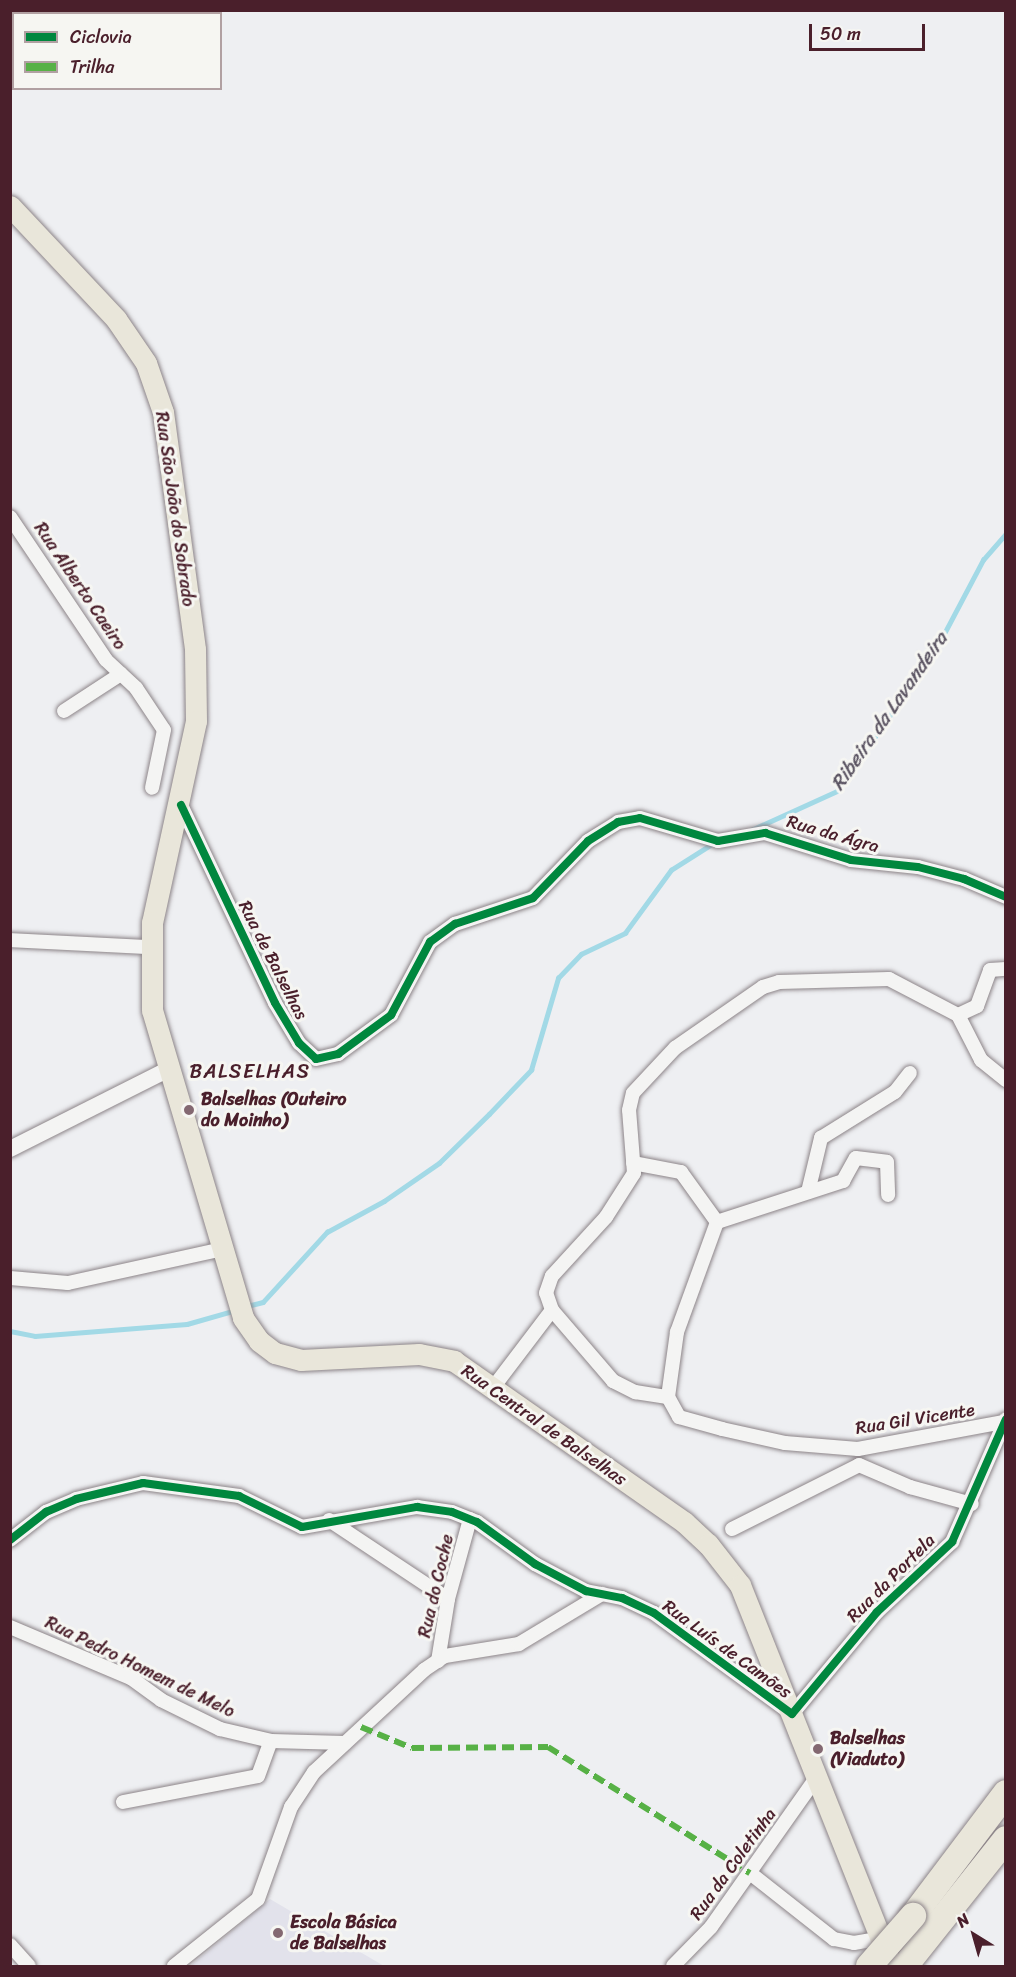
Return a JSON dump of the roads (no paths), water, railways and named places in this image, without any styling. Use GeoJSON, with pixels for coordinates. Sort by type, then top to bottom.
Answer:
{"type":"FeatureCollection","features":[{"type":"Feature","properties":{"kind":"highway"},"geometry":{"type":"LineString","coordinates":[[870,1966],[913,1916],[1005,1793]]}},
{"type":"Feature","properties":{"kind":"highway"},"geometry":{"type":"LineString","coordinates":[[905,1966],[926,1943],[1005,1839]]}},
{"type":"Feature","properties":{"kind":"main road","name":"Rua São João do Sobrado"},"geometry":{"type":"LineString","coordinates":[[10,206],[116,319],[149,372],[163,412],[195,649],[196,722]]}},
{"type":"Feature","properties":{"kind":"main road","name":"Rua Central de Balselhas"},"geometry":{"type":"LineString","coordinates":[[196,722],[181,805],[149,947],[152,1010],[240,1308],[259,1341],[275,1353],[301,1360],[419,1354],[454,1361],[684,1522],[708,1544],[740,1586],[892,1966]]}},
{"type":"Feature","properties":{"kind":"street","name":"Rua Alberto Caeiro"},"geometry":{"type":"LineString","coordinates":[[10,517],[106,660],[136,688],[164,730],[152,788]]}},
{"type":"Feature","properties":{"kind":"street","name":"Rua Alberto Caeiro"},"geometry":{"type":"LineString","coordinates":[[64,711],[121,674]]}},
{"type":"Feature","properties":{"kind":"street","name":"Rua de Balselhas"},"geometry":{"type":"LineString","coordinates":[[181,805],[275,1003],[299,1043],[316,1059],[338,1054],[391,1015],[430,942],[455,924],[533,898],[588,841],[618,822],[640,818],[718,841]]}},
{"type":"Feature","properties":{"kind":"street","name":"Rua da Ágra"},"geometry":{"type":"LineString","coordinates":[[718,841],[765,833],[850,860],[918,867],[964,879],[1005,897]]}},
{"type":"Feature","properties":{"kind":"street"},"geometry":{"type":"LineString","coordinates":[[10,940],[149,947]]}},
{"type":"Feature","properties":{"kind":"street"},"geometry":{"type":"LineString","coordinates":[[958,1015],[977,1006],[990,970],[1005,969]]}},
{"type":"Feature","properties":{"kind":"street"},"geometry":{"type":"LineString","coordinates":[[717,1222],[677,1332],[668,1396],[635,1392],[612,1381],[552,1310],[546,1293],[552,1276],[606,1216],[634,1173],[629,1110],[633,1093],[648,1071],[763,987],[779,982],[873,976],[889,979],[958,1015],[981,1060],[1005,1080]]}},
{"type":"Feature","properties":{"kind":"street"},"geometry":{"type":"LineString","coordinates":[[10,1149],[169,1069]]}},
{"type":"Feature","properties":{"kind":"street"},"geometry":{"type":"LineString","coordinates":[[808,1192],[821,1138],[895,1092],[910,1073]]}},
{"type":"Feature","properties":{"kind":"street"},"geometry":{"type":"LineString","coordinates":[[717,1222],[843,1181],[856,1158],[887,1162],[888,1195]]}},
{"type":"Feature","properties":{"kind":"street"},"geometry":{"type":"LineString","coordinates":[[633,1163],[681,1172],[717,1222]]}},
{"type":"Feature","properties":{"kind":"street"},"geometry":{"type":"LineString","coordinates":[[10,1278],[68,1283],[223,1250]]}},
{"type":"Feature","properties":{"kind":"street"},"geometry":{"type":"LineString","coordinates":[[492,1389],[552,1310]]}},
{"type":"Feature","properties":{"kind":"street","name":"Rua Gil Vicente"},"geometry":{"type":"LineString","coordinates":[[668,1396],[679,1417],[689,1420],[784,1443],[858,1449],[1004,1421]]}},
{"type":"Feature","properties":{"kind":"street","name":"Rua da Portela"},"geometry":{"type":"LineString","coordinates":[[792,1714],[877,1612],[952,1542],[972,1504],[1004,1421]]}},
{"type":"Feature","properties":{"kind":"street"},"geometry":{"type":"LineString","coordinates":[[858,1449],[858,1465]]}},
{"type":"Feature","properties":{"kind":"street"},"geometry":{"type":"LineString","coordinates":[[732,1529],[858,1465],[910,1487],[972,1504]]}},
{"type":"Feature","properties":{"kind":"street","name":"Rua Luís de Camões"},"geometry":{"type":"LineString","coordinates":[[10,1540],[46,1512],[76,1500],[143,1484],[239,1496],[302,1527],[329,1520],[417,1507],[470,1519],[553,1575],[654,1613],[792,1714]]}},
{"type":"Feature","properties":{"kind":"street","name":"Rua do Coche"},"geometry":{"type":"LineString","coordinates":[[438,1661],[448,1599],[470,1519]]}},
{"type":"Feature","properties":{"kind":"street"},"geometry":{"type":"LineString","coordinates":[[329,1520],[448,1599]]}},
{"type":"Feature","properties":{"kind":"street"},"geometry":{"type":"LineString","coordinates":[[174,1966],[258,1899],[291,1807],[314,1772],[438,1661],[519,1644],[602,1594]]}},
{"type":"Feature","properties":{"kind":"street","name":"Rua Pedro Homem de Melo"},"geometry":{"type":"LineString","coordinates":[[10,1627],[131,1678],[161,1700],[220,1729],[271,1741],[345,1743]]}},
{"type":"Feature","properties":{"kind":"street"},"geometry":{"type":"LineString","coordinates":[[123,1802],[258,1776],[271,1741]]}},
{"type":"Feature","properties":{"kind":"street","name":"Rua da Coletinha"},"geometry":{"type":"LineString","coordinates":[[673,1966],[711,1927],[817,1777]]}},
{"type":"Feature","properties":{"kind":"street"},"geometry":{"type":"LineString","coordinates":[[750,1873],[834,1939],[860,1942],[881,1938]]}},
{"type":"Feature","properties":{"kind":"street"},"geometry":{"type":"LineString","coordinates":[[860,1942],[870,1966]]}},
{"type":"Feature","properties":{"kind":"street"},"geometry":{"type":"LineString","coordinates":[[10,1946],[29,1966]]}},
{"type":"Feature","properties":{"kind":"waterway","name":"Ribeira da Lavandeira"},"geometry":{"type":"LineString","coordinates":[[751,830],[837,791],[936,649],[983,560],[1006,534]]}},
{"type":"Feature","properties":{"kind":"waterway","name":"Ribeira da Lavandeira"},"geometry":{"type":"LineString","coordinates":[[247,1306],[263,1302],[327,1232],[384,1201],[439,1163],[489,1114],[531,1070],[558,978],[581,954],[625,933],[671,870],[712,844]]}},
{"type":"Feature","properties":{"kind":"waterway","name":"Ribeira da Lavandeira"},"geometry":{"type":"LineString","coordinates":[[10,1331],[35,1336],[187,1324],[236,1310]]}},
{"type":"Feature","properties":{"kind":"place","name":"Balselhas (Outeiro do Moinho)"},"geometry":{"type":"Point","coordinates":[189,1110]}},
{"type":"Feature","properties":{"kind":"place","name":"Balselhas (Viaduto)"},"geometry":{"type":"Point","coordinates":[818,1749]}},
{"type":"Feature","properties":{"kind":"place","name":"Escola Básica de Balselhas"},"geometry":{"type":"Point","coordinates":[278,1933]}},
{"type":"Feature","properties":{"kind":"district","name":"BALSELHAS"},"geometry":{"type":"Point","coordinates":[250,1071]}}]}
